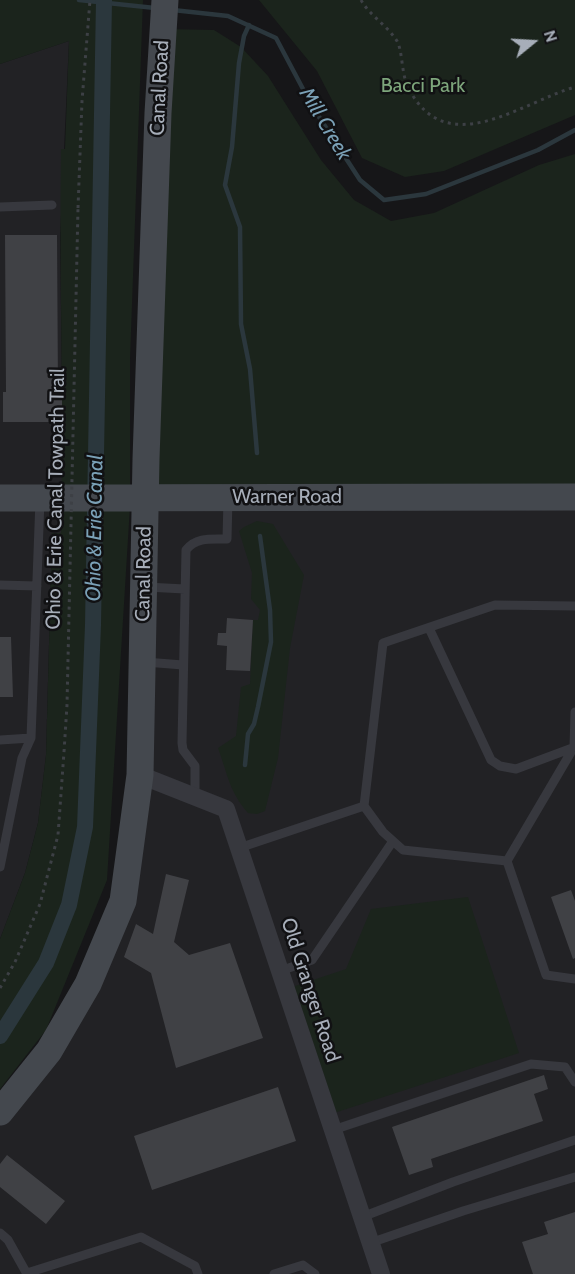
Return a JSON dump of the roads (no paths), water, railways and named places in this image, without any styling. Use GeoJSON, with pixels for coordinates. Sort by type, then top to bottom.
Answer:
{"type":"FeatureCollection","features":[{"type":"Feature","properties":{"kind":"street","name":"Canal Road"},"geometry":{"type":"LineString","coordinates":[[0,1112],[50,1051],[88,984],[123,901],[140,775],[144,587],[138,497],[165,0]]}},
{"type":"Feature","properties":{"kind":"street","name":"Warner Road"},"geometry":{"type":"LineString","coordinates":[[0,498],[575,497]]}},
{"type":"Feature","properties":{"kind":"street","name":"Old Granger Road"},"geometry":{"type":"LineString","coordinates":[[140,775],[226,809],[381,1274]]}},
{"type":"Feature","properties":{"kind":"lane"},"geometry":{"type":"LineString","coordinates":[[0,207],[52,205]]}},
{"type":"Feature","properties":{"kind":"lane"},"geometry":{"type":"LineString","coordinates":[[195,796],[195,766],[183,750],[182,743],[186,550],[191,543],[198,540],[227,539],[228,496]]}},
{"type":"Feature","properties":{"kind":"lane"},"geometry":{"type":"LineString","coordinates":[[0,867],[22,758],[31,738],[40,498]]}},
{"type":"Feature","properties":{"kind":"lane"},"geometry":{"type":"LineString","coordinates":[[0,585],[37,586]]}},
{"type":"Feature","properties":{"kind":"lane"},"geometry":{"type":"LineString","coordinates":[[144,587],[185,589]]}},
{"type":"Feature","properties":{"kind":"lane"},"geometry":{"type":"LineString","coordinates":[[507,861],[403,850],[383,832],[364,806],[383,643],[495,605],[575,606]]}},
{"type":"Feature","properties":{"kind":"lane"},"geometry":{"type":"LineString","coordinates":[[429,628],[491,760],[500,766],[516,769],[574,747]]}},
{"type":"Feature","properties":{"kind":"lane"},"geometry":{"type":"LineString","coordinates":[[142,662],[183,665]]}},
{"type":"Feature","properties":{"kind":"lane"},"geometry":{"type":"LineString","coordinates":[[575,712],[574,747],[507,861],[546,975],[575,979]]}},
{"type":"Feature","properties":{"kind":"lane"},"geometry":{"type":"LineString","coordinates":[[0,740],[31,738]]}},
{"type":"Feature","properties":{"kind":"lane"},"geometry":{"type":"LineString","coordinates":[[239,848],[364,806]]}},
{"type":"Feature","properties":{"kind":"lane"},"geometry":{"type":"LineString","coordinates":[[280,971],[312,960],[393,842]]}},
{"type":"Feature","properties":{"kind":"lane"},"geometry":{"type":"LineString","coordinates":[[333,1130],[531,1064],[565,1067],[575,1082]]}},
{"type":"Feature","properties":{"kind":"lane"},"geometry":{"type":"LineString","coordinates":[[362,1217],[453,1182],[575,1140]]}},
{"type":"Feature","properties":{"kind":"lane"},"geometry":{"type":"LineString","coordinates":[[370,1243],[463,1211],[575,1177]]}},
{"type":"Feature","properties":{"kind":"lane"},"geometry":{"type":"LineString","coordinates":[[0,1233],[8,1240],[27,1274],[141,1237],[195,1266],[198,1274]]}},
{"type":"Feature","properties":{"kind":"lane"},"geometry":{"type":"LineString","coordinates":[[274,1274],[303,1265],[315,1274]]}},
{"type":"Feature","properties":{"kind":"waterway","name":"Mill Creek"},"geometry":{"type":"LineString","coordinates":[[79,0],[155,8]]}},
{"type":"Feature","properties":{"kind":"waterway","name":"Ohio & Erie Canal"},"geometry":{"type":"LineString","coordinates":[[0,1036],[46,963],[69,905],[85,827],[93,625],[104,0]]}},
{"type":"Feature","properties":{"kind":"waterway","name":"Mill Creek"},"geometry":{"type":"LineString","coordinates":[[173,10],[228,16],[276,38],[312,106],[360,180],[384,200],[426,194],[538,150],[575,130]]}},
{"type":"Feature","properties":{"kind":"waterway"},"geometry":{"type":"LineString","coordinates":[[249,25],[244,36],[239,63],[232,147],[225,185],[240,227],[241,324],[250,369],[257,453]]}},
{"type":"Feature","properties":{"kind":"waterway"},"geometry":{"type":"LineString","coordinates":[[245,765],[248,734],[254,724],[271,642],[270,610],[260,536]]}},
{"type":"Feature","properties":{"kind":"park label","name":"Bacci Park"},"geometry":{"type":"Point","coordinates":[423,86]}}]}
